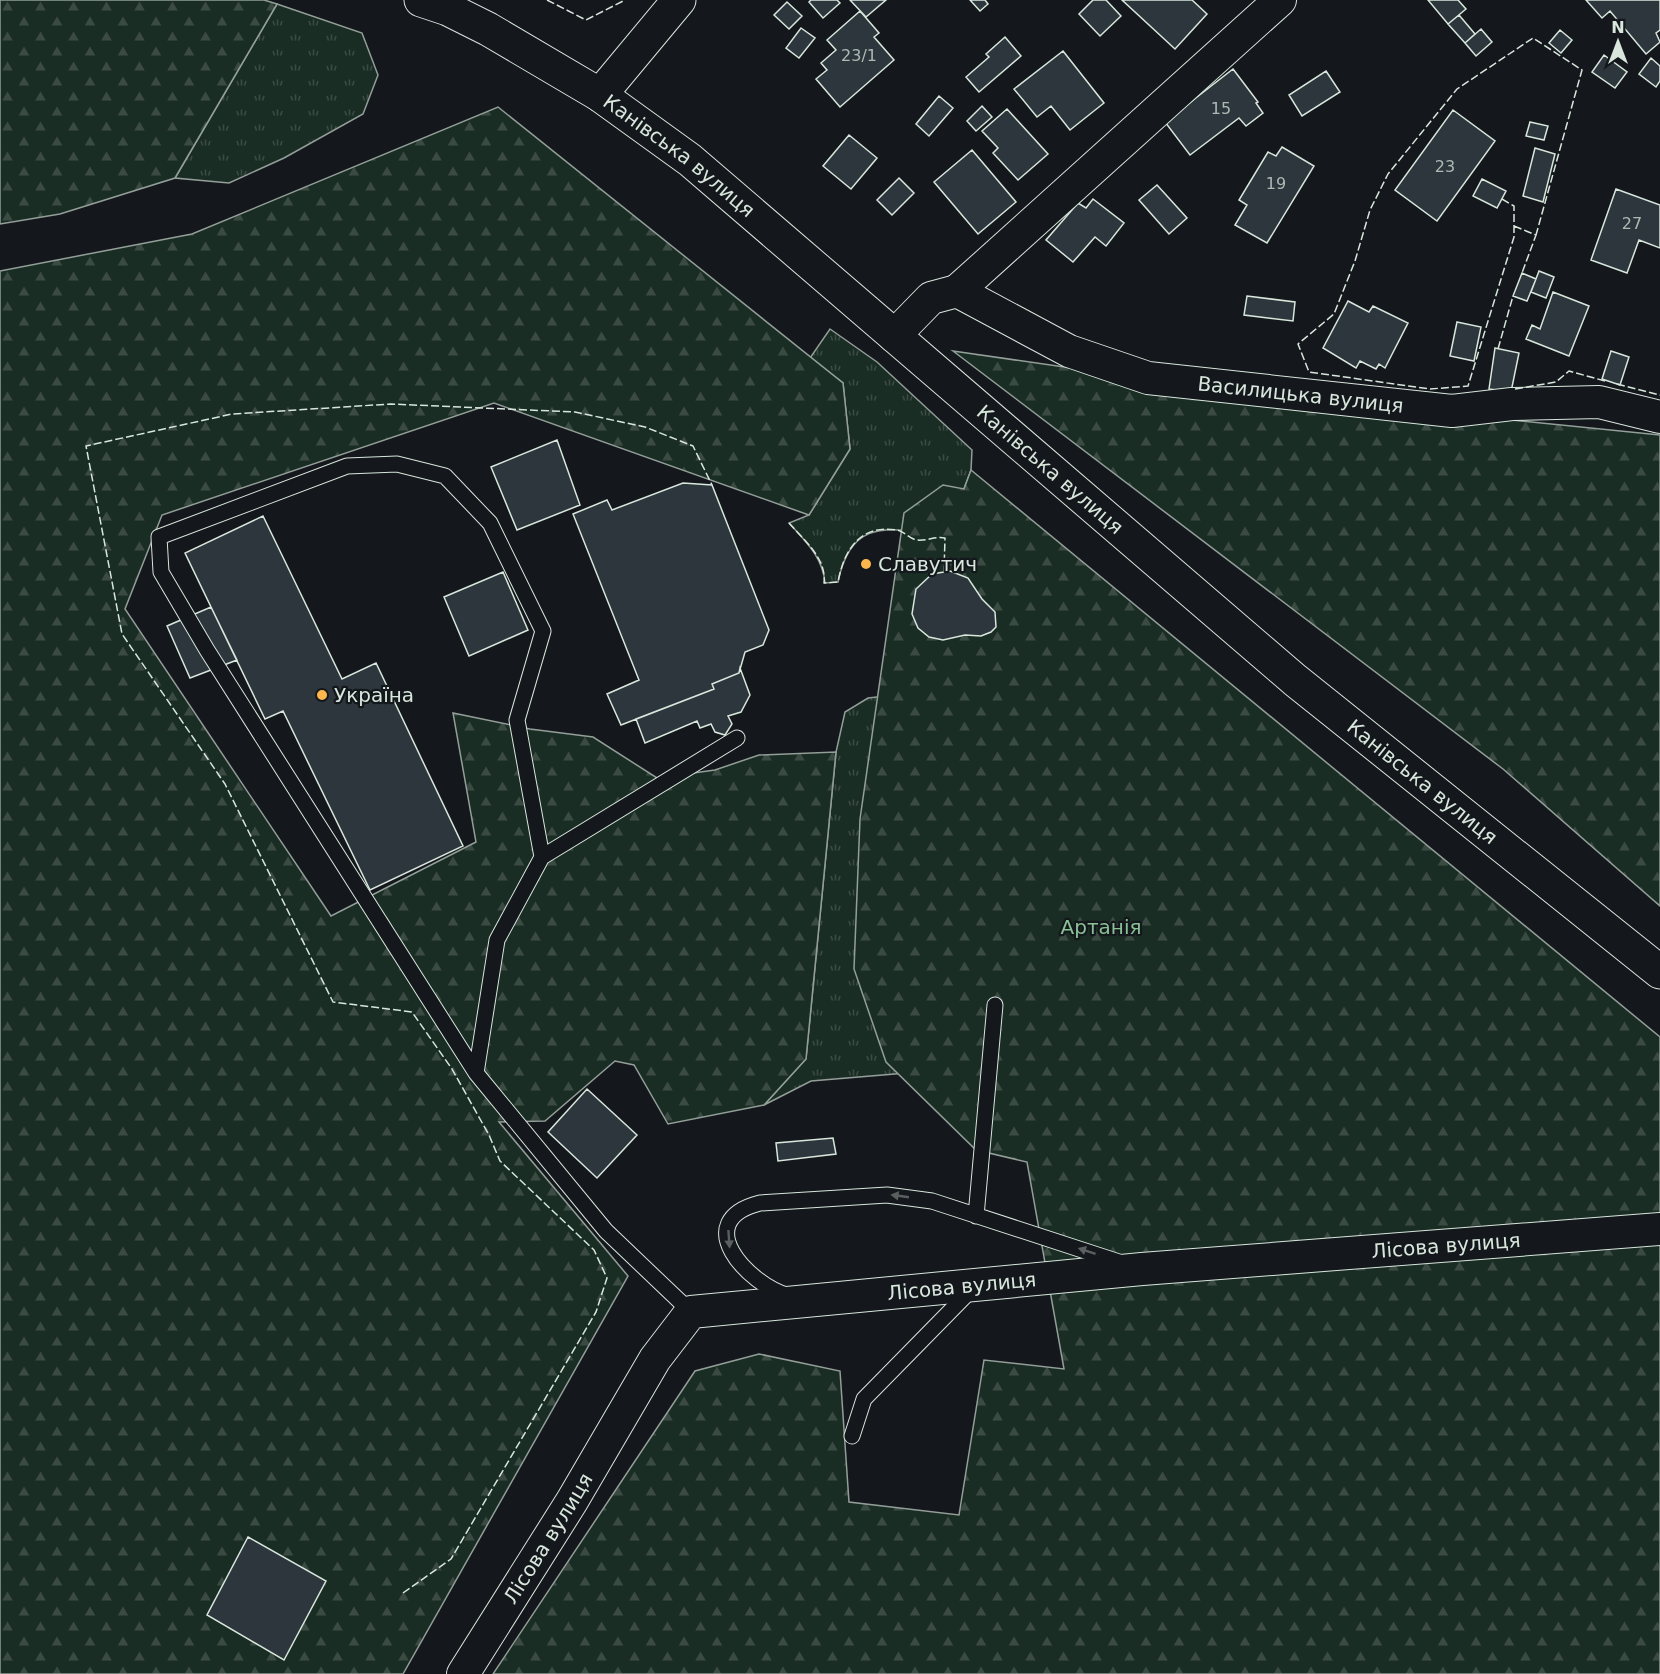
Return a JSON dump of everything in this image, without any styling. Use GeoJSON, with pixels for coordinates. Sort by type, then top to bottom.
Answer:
{"type":"FeatureCollection","features":[{"type":"Feature","properties":{"kind":"main road"},"geometry":{"type":"LineString","coordinates":[[600,95],[679,0]]}},
{"type":"Feature","properties":{"kind":"main road","name":"Канівська вулиця"},"geometry":{"type":"LineString","coordinates":[[437,3],[600,95],[690,160],[1295,680],[1660,972]]}},
{"type":"Feature","properties":{"kind":"street"},"geometry":{"type":"LineString","coordinates":[[894,336],[931,298],[957,291],[1280,0]]}},
{"type":"Feature","properties":{"kind":"street","name":"Василицька вулиця"},"geometry":{"type":"LineString","coordinates":[[957,291],[1069,351],[1148,378],[1452,411],[1512,404],[1599,402],[1660,417]]}},
{"type":"Feature","properties":{"kind":"street","name":"Лісова вулиця"},"geometry":{"type":"LineString","coordinates":[[463,1674],[572,1501],[655,1359],[691,1312],[805,1300],[974,1287],[1142,1269],[1660,1229]]}},
{"type":"Feature","properties":{"kind":"lane"},"geometry":{"type":"LineString","coordinates":[[542,857],[518,720],[543,631],[490,523],[445,476],[397,464],[347,466],[159,537],[161,572],[166,582],[476,1073],[606,1231],[691,1312]]}},
{"type":"Feature","properties":{"kind":"lane"},"geometry":{"type":"LineString","coordinates":[[476,1073],[497,940],[542,857],[737,738]]}},
{"type":"Feature","properties":{"kind":"lane"},"geometry":{"type":"LineString","coordinates":[[976,1216],[995,1005]]}},
{"type":"Feature","properties":{"kind":"lane"},"geometry":{"type":"LineString","coordinates":[[805,1300],[776,1292],[754,1277],[732,1255],[727,1239],[730,1222],[744,1207],[760,1203],[887,1195],[932,1201],[1142,1269]]}},
{"type":"Feature","properties":{"kind":"lane"},"geometry":{"type":"LineString","coordinates":[[852,1436],[864,1399],[974,1287]]}},
{"type":"Feature","properties":{"kind":"green space"},"geometry":{"type":"Polygon","coordinates":[[[0,0],[264,0],[277,4],[175,178],[60,214],[0,224],[0,0]]]}},
{"type":"Feature","properties":{"kind":"green space"},"geometry":{"type":"Polygon","coordinates":[[[277,4],[362,33],[378,75],[363,114],[284,158],[229,183],[175,178],[277,4]]]}},
{"type":"Feature","properties":{"kind":"green space"},"geometry":{"type":"Polygon","coordinates":[[[498,107],[843,383],[850,449],[809,515],[494,403],[162,515],[125,609],[331,916],[476,842],[453,713],[530,729],[593,737],[657,778],[715,770],[759,755],[836,752],[806,1059],[764,1105],[668,1124],[634,1065],[615,1061],[545,1121],[499,1122],[628,1276],[403,1674],[0,1674],[0,271],[192,234],[498,107]]]}},
{"type":"Feature","properties":{"kind":"green space"},"geometry":{"type":"Polygon","coordinates":[[[830,329],[877,362],[972,450],[971,470],[947,534],[893,530],[878,531],[865,536],[853,545],[838,582],[825,583],[817,557],[789,523],[809,515],[850,449],[843,383],[810,358],[830,329]]]}},
{"type":"Feature","properties":{"kind":"green space"},"geometry":{"type":"Polygon","coordinates":[[[953,351],[1244,393],[1660,435],[1660,906],[1503,769],[953,351]]]}},
{"type":"Feature","properties":{"kind":"green space","name":"Артанія"},"geometry":{"type":"Polygon","coordinates":[[[971,470],[1660,1037],[1660,1674],[493,1674],[695,1371],[759,1354],[840,1371],[849,1502],[959,1515],[984,1360],[1064,1369],[1027,1162],[976,1150],[886,1062],[854,969],[860,819],[904,513],[943,485],[964,489],[971,470]]]}},
{"type":"Feature","properties":{"kind":"green space"},"geometry":{"type":"Polygon","coordinates":[[[913,693],[966,1068],[811,1081],[764,1105],[806,1059],[836,752],[845,712],[868,698],[913,693]]]}},
{"type":"Feature","properties":{"kind":"building"},"geometry":{"type":"Polygon","coordinates":[[[811,0],[837,0],[840,3],[823,18],[809,2],[811,0]]]}},
{"type":"Feature","properties":{"kind":"building"},"geometry":{"type":"Polygon","coordinates":[[[850,0],[886,0],[866,17],[850,0]]]}},
{"type":"Feature","properties":{"kind":"building"},"geometry":{"type":"Polygon","coordinates":[[[970,0],[985,0],[988,4],[980,11],[970,0]]]}},
{"type":"Feature","properties":{"kind":"building"},"geometry":{"type":"Polygon","coordinates":[[[1093,0],[1106,0],[1121,16],[1100,36],[1079,14],[1093,0]]]}},
{"type":"Feature","properties":{"kind":"building"},"geometry":{"type":"Polygon","coordinates":[[[1122,0],[1192,0],[1207,14],[1175,49],[1122,0]]]}},
{"type":"Feature","properties":{"kind":"building"},"geometry":{"type":"Polygon","coordinates":[[[1428,0],[1458,0],[1466,9],[1448,24],[1428,0]]]}},
{"type":"Feature","properties":{"kind":"building"},"geometry":{"type":"Polygon","coordinates":[[[1586,0],[1660,0],[1660,30],[1656,33],[1660,42],[1646,54],[1610,11],[1602,18],[1586,0]]]}},
{"type":"Feature","properties":{"kind":"building"},"geometry":{"type":"Polygon","coordinates":[[[787,2],[802,16],[789,29],[774,15],[787,2]]]}},
{"type":"Feature","properties":{"kind":"building"},"geometry":{"type":"Polygon","coordinates":[[[860,11],[879,33],[874,37],[894,60],[840,107],[816,79],[827,70],[821,63],[836,50],[827,40],[860,11]]]}},
{"type":"Feature","properties":{"kind":"building"},"geometry":{"type":"Polygon","coordinates":[[[1459,15],[1475,34],[1465,43],[1448,24],[1459,15]]]}},
{"type":"Feature","properties":{"kind":"building"},"geometry":{"type":"Polygon","coordinates":[[[801,28],[815,38],[799,58],[786,48],[801,28]]]}},
{"type":"Feature","properties":{"kind":"building"},"geometry":{"type":"Polygon","coordinates":[[[1481,29],[1492,42],[1476,56],[1465,43],[1481,29]]]}},
{"type":"Feature","properties":{"kind":"building"},"geometry":{"type":"Polygon","coordinates":[[[1560,30],[1572,40],[1561,53],[1549,43],[1560,30]]]}},
{"type":"Feature","properties":{"kind":"building"},"geometry":{"type":"Polygon","coordinates":[[[1005,37],[1021,56],[979,92],[966,77],[989,57],[986,54],[1005,37]]]}},
{"type":"Feature","properties":{"kind":"building"},"geometry":{"type":"Polygon","coordinates":[[[1063,51],[1104,103],[1070,130],[1051,106],[1037,117],[1014,89],[1063,51]]]}},
{"type":"Feature","properties":{"kind":"building"},"geometry":{"type":"Polygon","coordinates":[[[1604,55],[1627,72],[1615,88],[1592,72],[1604,55]]]}},
{"type":"Feature","properties":{"kind":"building"},"geometry":{"type":"Polygon","coordinates":[[[1651,58],[1660,66],[1660,81],[1656,87],[1639,74],[1651,58]]]}},
{"type":"Feature","properties":{"kind":"building"},"geometry":{"type":"Polygon","coordinates":[[[1233,69],[1258,102],[1256,103],[1263,113],[1246,126],[1239,118],[1190,155],[1165,122],[1233,69]]]}},
{"type":"Feature","properties":{"kind":"building"},"geometry":{"type":"Polygon","coordinates":[[[1326,71],[1340,92],[1302,116],[1289,95],[1326,71]]]}},
{"type":"Feature","properties":{"kind":"building"},"geometry":{"type":"Polygon","coordinates":[[[939,96],[953,108],[929,136],[916,124],[939,96]]]}},
{"type":"Feature","properties":{"kind":"building"},"geometry":{"type":"Polygon","coordinates":[[[982,106],[992,117],[976,131],[967,121],[982,106]]]}},
{"type":"Feature","properties":{"kind":"building"},"geometry":{"type":"Polygon","coordinates":[[[1007,109],[1048,154],[1018,180],[993,153],[998,148],[982,131],[1007,109]]]}},
{"type":"Feature","properties":{"kind":"building"},"geometry":{"type":"Polygon","coordinates":[[[1453,110],[1495,141],[1437,221],[1395,190],[1453,110]]]}},
{"type":"Feature","properties":{"kind":"building"},"geometry":{"type":"Polygon","coordinates":[[[1530,122],[1548,126],[1544,140],[1526,136],[1530,122]]]}},
{"type":"Feature","properties":{"kind":"building"},"geometry":{"type":"Polygon","coordinates":[[[849,135],[877,158],[851,189],[823,166],[849,135]]]}},
{"type":"Feature","properties":{"kind":"building"},"geometry":{"type":"Polygon","coordinates":[[[1282,147],[1314,166],[1267,243],[1235,225],[1247,205],[1239,200],[1268,152],[1276,156],[1282,147]]]}},
{"type":"Feature","properties":{"kind":"building"},"geometry":{"type":"Polygon","coordinates":[[[1535,148],[1555,154],[1543,202],[1523,196],[1535,148]]]}},
{"type":"Feature","properties":{"kind":"building"},"geometry":{"type":"Polygon","coordinates":[[[972,150],[1016,202],[978,234],[934,182],[972,150]]]}},
{"type":"Feature","properties":{"kind":"building"},"geometry":{"type":"Polygon","coordinates":[[[899,178],[914,193],[892,215],[877,200],[899,178]]]}},
{"type":"Feature","properties":{"kind":"building"},"geometry":{"type":"Polygon","coordinates":[[[1482,179],[1506,191],[1497,208],[1473,196],[1482,179]]]}},
{"type":"Feature","properties":{"kind":"building"},"geometry":{"type":"Polygon","coordinates":[[[1157,185],[1187,218],[1169,234],[1139,200],[1157,185]]]}},
{"type":"Feature","properties":{"kind":"building"},"geometry":{"type":"Polygon","coordinates":[[[1616,189],[1660,205],[1660,248],[1639,240],[1627,273],[1591,260],[1616,189]]]}},
{"type":"Feature","properties":{"kind":"building"},"geometry":{"type":"Polygon","coordinates":[[[1093,199],[1124,223],[1106,246],[1095,237],[1073,262],[1046,240],[1078,203],[1086,208],[1093,199]]]}},
{"type":"Feature","properties":{"kind":"building"},"geometry":{"type":"Polygon","coordinates":[[[1539,271],[1554,277],[1546,298],[1531,292],[1539,271]]]}},
{"type":"Feature","properties":{"kind":"building"},"geometry":{"type":"Polygon","coordinates":[[[1522,273],[1536,279],[1527,301],[1513,296],[1522,273]]]}},
{"type":"Feature","properties":{"kind":"building"},"geometry":{"type":"Polygon","coordinates":[[[1553,292],[1589,306],[1569,356],[1526,339],[1532,325],[1540,329],[1553,292]]]}},
{"type":"Feature","properties":{"kind":"building"},"geometry":{"type":"Polygon","coordinates":[[[1247,296],[1295,302],[1293,321],[1244,315],[1247,296]]]}},
{"type":"Feature","properties":{"kind":"building"},"geometry":{"type":"Polygon","coordinates":[[[1348,301],[1369,312],[1373,306],[1408,323],[1385,368],[1379,364],[1376,369],[1360,361],[1356,368],[1323,348],[1348,301]]]}},
{"type":"Feature","properties":{"kind":"building"},"geometry":{"type":"Polygon","coordinates":[[[1457,322],[1481,327],[1474,361],[1450,356],[1457,322]]]}},
{"type":"Feature","properties":{"kind":"building"},"geometry":{"type":"Polygon","coordinates":[[[1495,348],[1519,353],[1511,392],[1489,389],[1495,348]]]}},
{"type":"Feature","properties":{"kind":"building"},"geometry":{"type":"Polygon","coordinates":[[[1611,351],[1629,357],[1620,385],[1602,379],[1611,351]]]}},
{"type":"Feature","properties":{"kind":"building"},"geometry":{"type":"Polygon","coordinates":[[[557,440],[580,505],[517,530],[491,467],[557,440]]]}},
{"type":"Feature","properties":{"kind":"building"},"geometry":{"type":"Polygon","coordinates":[[[683,483],[712,485],[769,630],[763,645],[745,652],[739,673],[712,684],[714,689],[621,725],[607,694],[639,680],[573,514],[607,500],[612,510],[683,483]]]}},
{"type":"Feature","properties":{"kind":"building","name":"Україна"},"geometry":{"type":"Polygon","coordinates":[[[263,516],[342,679],[376,663],[463,846],[370,890],[283,711],[265,719],[185,553],[263,516]]]}},
{"type":"Feature","properties":{"kind":"building"},"geometry":{"type":"Polygon","coordinates":[[[950,571],[968,578],[982,599],[995,612],[996,627],[991,632],[981,636],[965,635],[943,640],[929,637],[918,628],[912,614],[916,589],[932,574],[950,571]]]}},
{"type":"Feature","properties":{"kind":"building"},"geometry":{"type":"Polygon","coordinates":[[[503,572],[528,630],[469,656],[444,597],[503,572]]]}},
{"type":"Feature","properties":{"kind":"building"},"geometry":{"type":"Polygon","coordinates":[[[211,607],[237,660],[190,678],[167,626],[211,607]]]}},
{"type":"Feature","properties":{"kind":"building"},"geometry":{"type":"Polygon","coordinates":[[[740,668],[750,695],[741,712],[728,716],[732,724],[725,735],[715,732],[711,724],[700,728],[697,721],[645,743],[636,719],[714,689],[712,684],[739,673],[740,668]]]}},
{"type":"Feature","properties":{"kind":"building"},"geometry":{"type":"Polygon","coordinates":[[[587,1089],[637,1135],[597,1178],[548,1132],[587,1089]]]}},
{"type":"Feature","properties":{"kind":"building"},"geometry":{"type":"Polygon","coordinates":[[[833,1138],[836,1154],[778,1161],[776,1143],[833,1138]]]}},
{"type":"Feature","properties":{"kind":"building"},"geometry":{"type":"Polygon","coordinates":[[[248,1537],[326,1581],[284,1660],[207,1615],[248,1537]]]}},
{"type":"Feature","properties":{"kind":"fence"},"geometry":{"type":"LineString","coordinates":[[547,0],[586,20],[625,0]]}},
{"type":"Feature","properties":{"kind":"fence"},"geometry":{"type":"LineString","coordinates":[[1502,199],[1514,206],[1514,237],[1468,386],[1430,389],[1309,372],[1298,344],[1334,314],[1355,261],[1370,210],[1388,174],[1457,89],[1533,38],[1582,70],[1536,235]]}},
{"type":"Feature","properties":{"kind":"fence"},"geometry":{"type":"LineString","coordinates":[[1514,226],[1536,235],[1522,273]]}},
{"type":"Feature","properties":{"kind":"fence"},"geometry":{"type":"LineString","coordinates":[[1498,349],[1513,296]]}},
{"type":"Feature","properties":{"kind":"fence"},"geometry":{"type":"LineString","coordinates":[[1515,389],[1556,382],[1569,371],[1605,381]]}},
{"type":"Feature","properties":{"kind":"fence"},"geometry":{"type":"LineString","coordinates":[[1617,384],[1660,395]]}},
{"type":"Feature","properties":{"kind":"fence"},"geometry":{"type":"LineString","coordinates":[[403,1593],[451,1559],[596,1312],[607,1278],[594,1250],[500,1161],[489,1135],[452,1069],[412,1012],[333,1002],[225,784],[122,634],[86,446],[232,414],[391,404],[575,412],[645,427],[693,446],[712,485]]}},
{"type":"Feature","properties":{"kind":"fence"},"geometry":{"type":"LineString","coordinates":[[789,523],[818,558],[824,574],[824,583],[838,582],[845,560],[856,542],[864,535],[884,529],[897,530],[917,540],[945,538],[944,571]]}},
{"type":"Feature","properties":{"kind":"place","name":"Славутич"},"geometry":{"type":"Point","coordinates":[866,564]}},
{"type":"Feature","properties":{"kind":"place","name":"Україна"},"geometry":{"type":"Point","coordinates":[322,695]}}]}
